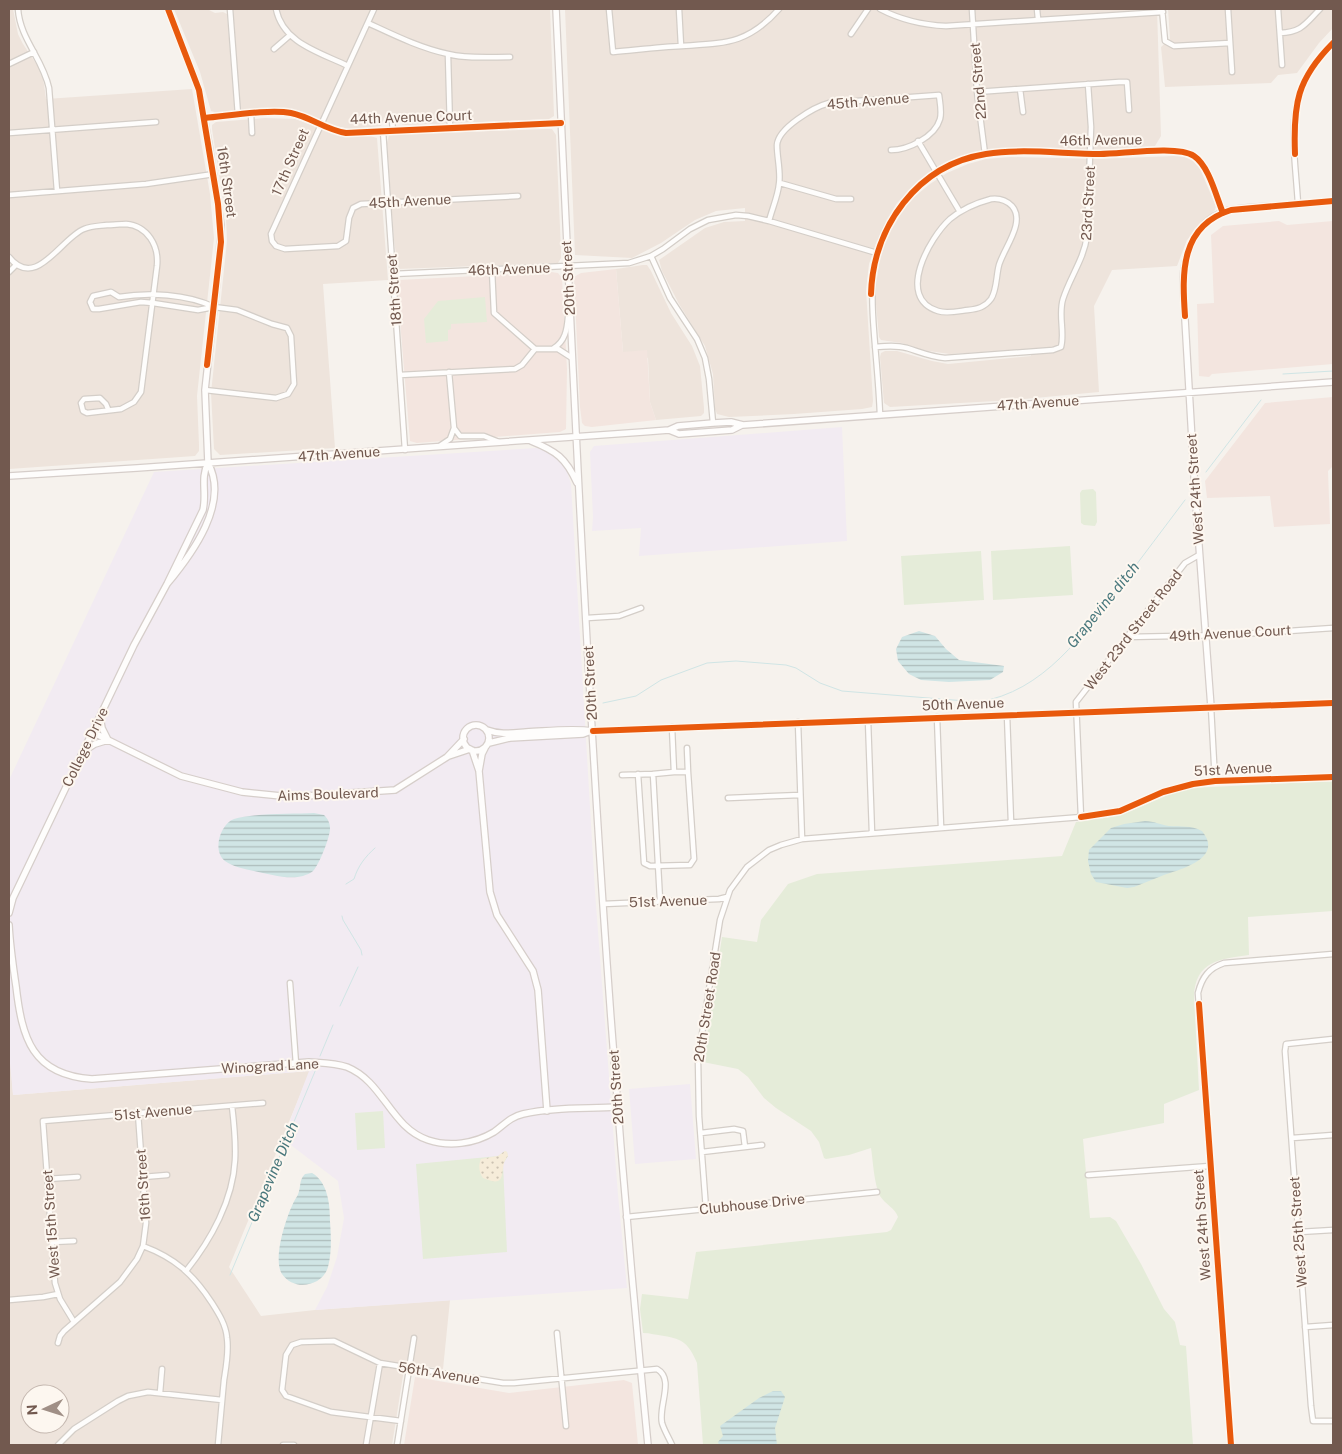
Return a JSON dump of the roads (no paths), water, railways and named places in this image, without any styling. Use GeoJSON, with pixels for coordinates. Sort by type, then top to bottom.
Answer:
{"type":"FeatureCollection","features":[{"type":"Feature","properties":{"kind":"street"},"geometry":{"type":"LineString","coordinates":[[18,9],[24,35],[47,77],[56,191]]}},
{"type":"Feature","properties":{"kind":"street","name":"16th Street"},"geometry":{"type":"LineString","coordinates":[[168,9],[196,77],[205,118],[221,225],[221,242],[205,390],[208,463]]}},
{"type":"Feature","properties":{"kind":"street"},"geometry":{"type":"LineString","coordinates":[[230,9],[238,115]]}},
{"type":"Feature","properties":{"kind":"street"},"geometry":{"type":"LineString","coordinates":[[276,9],[280,22],[289,36],[348,66]]}},
{"type":"Feature","properties":{"kind":"street","name":"17th Street"},"geometry":{"type":"LineString","coordinates":[[274,244],[271,234],[374,9]]}},
{"type":"Feature","properties":{"kind":"street","name":"20th Street"},"geometry":{"type":"LineString","coordinates":[[556,9],[576,437],[603,904],[626,1217],[648,1445]]}},
{"type":"Feature","properties":{"kind":"street"},"geometry":{"type":"LineString","coordinates":[[610,9],[613,52],[706,45],[735,40],[760,28],[779,9]]}},
{"type":"Feature","properties":{"kind":"street"},"geometry":{"type":"LineString","coordinates":[[679,9],[681,46]]}},
{"type":"Feature","properties":{"kind":"street"},"geometry":{"type":"LineString","coordinates":[[851,34],[868,9]]}},
{"type":"Feature","properties":{"kind":"street"},"geometry":{"type":"LineString","coordinates":[[880,9],[900,18],[928,25],[946,26],[1162,10],[1165,40],[1174,46],[1230,43]]}},
{"type":"Feature","properties":{"kind":"street","name":"22nd Street"},"geometry":{"type":"LineString","coordinates":[[972,9],[977,92],[985,154]]}},
{"type":"Feature","properties":{"kind":"street"},"geometry":{"type":"LineString","coordinates":[[1037,9],[1038,19]]}},
{"type":"Feature","properties":{"kind":"street"},"geometry":{"type":"LineString","coordinates":[[1228,9],[1232,72]]}},
{"type":"Feature","properties":{"kind":"street"},"geometry":{"type":"LineString","coordinates":[[1278,9],[1282,65]]}},
{"type":"Feature","properties":{"kind":"street"},"geometry":{"type":"LineString","coordinates":[[1280,33],[1291,33],[1298,30],[1320,9]]}},
{"type":"Feature","properties":{"kind":"street"},"geometry":{"type":"LineString","coordinates":[[368,23],[405,40],[448,55],[510,57]]}},
{"type":"Feature","properties":{"kind":"street"},"geometry":{"type":"LineString","coordinates":[[274,48],[289,36]]}},
{"type":"Feature","properties":{"kind":"street"},"geometry":{"type":"LineString","coordinates":[[1298,204],[1294,126],[1298,95],[1310,70],[1333,43]]}},
{"type":"Feature","properties":{"kind":"street"},"geometry":{"type":"LineString","coordinates":[[9,64],[34,52]]}},
{"type":"Feature","properties":{"kind":"street"},"geometry":{"type":"LineString","coordinates":[[448,55],[450,128]]}},
{"type":"Feature","properties":{"kind":"street"},"geometry":{"type":"LineString","coordinates":[[977,92],[1127,82],[1129,110]]}},
{"type":"Feature","properties":{"kind":"street","name":"23rd Street"},"geometry":{"type":"LineString","coordinates":[[875,347],[892,345],[932,357],[945,358],[1052,350],[1061,347],[1063,340],[1061,324],[1062,302],[1085,249],[1087,236],[1091,127],[1088,84]]}},
{"type":"Feature","properties":{"kind":"street"},"geometry":{"type":"LineString","coordinates":[[1020,89],[1023,112]]}},
{"type":"Feature","properties":{"kind":"street","name":"45th Avenue"},"geometry":{"type":"LineString","coordinates":[[780,183],[777,145],[782,132],[790,125],[829,103],[939,96],[941,116],[938,125],[918,141]]}},
{"type":"Feature","properties":{"kind":"street","name":"44th Avenue Court"},"geometry":{"type":"LineString","coordinates":[[205,118],[290,113],[346,132],[561,123]]}},
{"type":"Feature","properties":{"kind":"street"},"geometry":{"type":"LineString","coordinates":[[250,114],[252,133]]}},
{"type":"Feature","properties":{"kind":"street","name":"44th Avenue Court"},"geometry":{"type":"LineString","coordinates":[[392,120],[393,131]]}},
{"type":"Feature","properties":{"kind":"street"},"geometry":{"type":"LineString","coordinates":[[9,133],[156,122]]}},
{"type":"Feature","properties":{"kind":"street","name":"18th Street"},"geometry":{"type":"LineString","coordinates":[[383,131],[405,450]]}},
{"type":"Feature","properties":{"kind":"street"},"geometry":{"type":"LineString","coordinates":[[891,150],[903,148],[918,141],[960,212]]}},
{"type":"Feature","properties":{"kind":"street","name":"46th Avenue"},"geometry":{"type":"LineString","coordinates":[[393,274],[629,263],[651,256],[690,229],[708,220],[736,215],[769,221],[877,253],[883,235],[896,212],[916,189],[937,173],[958,162],[985,154],[1010,152],[1090,154],[1167,150],[1183,151],[1198,159],[1204,166],[1223,213]]}},
{"type":"Feature","properties":{"kind":"street"},"geometry":{"type":"LineString","coordinates":[[9,195],[146,184],[214,174]]}},
{"type":"Feature","properties":{"kind":"street"},"geometry":{"type":"LineString","coordinates":[[769,221],[780,183],[836,199],[851,198]]}},
{"type":"Feature","properties":{"kind":"street","name":"45th Avenue"},"geometry":{"type":"LineString","coordinates":[[274,244],[285,249],[338,246],[346,241],[349,218],[353,208],[361,204],[518,196]]}},
{"type":"Feature","properties":{"kind":"street"},"geometry":{"type":"LineString","coordinates":[[1001,199],[1014,209],[1017,223],[1002,255],[993,295],[986,304],[973,310],[940,312],[927,305],[920,294],[918,284],[920,268],[935,236],[950,219],[960,212],[981,202],[1001,199]]}},
{"type":"Feature","properties":{"kind":"street"},"geometry":{"type":"LineString","coordinates":[[1223,213],[1231,210],[1333,201]]}},
{"type":"Feature","properties":{"kind":"street","name":"West 24th Street"},"geometry":{"type":"LineString","coordinates":[[1215,781],[1204,636],[1183,272],[1186,255],[1194,238],[1202,227],[1223,213]]}},
{"type":"Feature","properties":{"kind":"street"},"geometry":{"type":"LineString","coordinates":[[9,257],[15,266],[32,267],[44,262],[76,233],[85,228],[127,224],[144,231],[154,242],[158,256],[141,392],[134,402],[121,409],[108,409],[102,412],[87,413],[83,411],[81,403],[84,399],[100,398],[108,409]]}},
{"type":"Feature","properties":{"kind":"street"},"geometry":{"type":"LineString","coordinates":[[877,253],[873,266],[871,294],[880,415]]}},
{"type":"Feature","properties":{"kind":"street"},"geometry":{"type":"LineString","coordinates":[[651,256],[670,298],[697,339],[705,358],[714,423]]}},
{"type":"Feature","properties":{"kind":"street"},"geometry":{"type":"LineString","coordinates":[[9,272],[15,266]]}},
{"type":"Feature","properties":{"kind":"street"},"geometry":{"type":"LineString","coordinates":[[492,270],[494,313],[535,349],[554,348],[562,350],[572,358]]}},
{"type":"Feature","properties":{"kind":"street"},"geometry":{"type":"LineString","coordinates":[[205,390],[276,398],[288,394],[294,384],[290,336],[287,328],[237,310],[214,307],[198,300],[142,293],[119,297],[111,292],[93,296],[90,302],[93,308],[99,309],[141,302],[198,310],[214,307]]}},
{"type":"Feature","properties":{"kind":"street"},"geometry":{"type":"LineString","coordinates":[[119,297],[120,306]]}},
{"type":"Feature","properties":{"kind":"street"},"geometry":{"type":"LineString","coordinates":[[554,348],[560,345],[563,340],[570,307]]}},
{"type":"Feature","properties":{"kind":"street"},"geometry":{"type":"LineString","coordinates":[[400,375],[515,369],[522,365],[535,349]]}},
{"type":"Feature","properties":{"kind":"street"},"geometry":{"type":"LineString","coordinates":[[437,447],[450,439],[454,428],[449,372]]}},
{"type":"Feature","properties":{"kind":"street","name":"47th Avenue"},"geometry":{"type":"LineString","coordinates":[[9,476],[405,450],[669,430],[678,426],[714,423],[731,422],[743,425],[1333,382]]}},
{"type":"Feature","properties":{"kind":"street","name":"47th Avenue"},"geometry":{"type":"LineString","coordinates":[[669,430],[679,434],[732,430],[743,425]]}},
{"type":"Feature","properties":{"kind":"street"},"geometry":{"type":"LineString","coordinates":[[454,428],[460,436],[484,436],[498,442]]}},
{"type":"Feature","properties":{"kind":"street"},"geometry":{"type":"LineString","coordinates":[[529,440],[550,449],[561,457],[572,472],[579,488]]}},
{"type":"Feature","properties":{"kind":"street","name":"College Drive"},"geometry":{"type":"LineString","coordinates":[[167,584],[187,560],[211,515],[214,497],[213,472],[208,463]]}},
{"type":"Feature","properties":{"kind":"street","name":"College Drive"},"geometry":{"type":"LineString","coordinates":[[9,913],[13,898],[134,644],[167,584],[202,510],[205,500],[204,471],[208,463]]}},
{"type":"Feature","properties":{"kind":"street","name":"West 23rd Street Road"},"geometry":{"type":"LineString","coordinates":[[1077,712],[1076,702],[1126,637],[1185,563],[1199,555]]}},
{"type":"Feature","properties":{"kind":"street"},"geometry":{"type":"LineString","coordinates":[[587,618],[619,616],[641,608]]}},
{"type":"Feature","properties":{"kind":"street","name":"49th Avenue Court"},"geometry":{"type":"LineString","coordinates":[[1126,637],[1204,636],[1333,628]]}},
{"type":"Feature","properties":{"kind":"street","name":"50th Avenue"},"geometry":{"type":"LineString","coordinates":[[487,730],[506,734],[1333,703]]}},
{"type":"Feature","properties":{"kind":"street"},"geometry":{"type":"LineString","coordinates":[[1077,712],[1080,817]]}},
{"type":"Feature","properties":{"kind":"street"},"geometry":{"type":"LineString","coordinates":[[1007,715],[1011,822]]}},
{"type":"Feature","properties":{"kind":"street"},"geometry":{"type":"LineString","coordinates":[[83,752],[95,744],[108,740],[102,728],[100,716]]}},
{"type":"Feature","properties":{"kind":"street"},"geometry":{"type":"LineString","coordinates":[[937,717],[942,827]]}},
{"type":"Feature","properties":{"kind":"street"},"geometry":{"type":"LineString","coordinates":[[868,720],[872,833]]}},
{"type":"Feature","properties":{"kind":"street"},"geometry":{"type":"LineString","coordinates":[[798,722],[802,839]]}},
{"type":"Feature","properties":{"kind":"street"},"geometry":{"type":"LineString","coordinates":[[479,771],[471,750],[466,746],[464,739],[465,732],[471,726],[480,725],[487,730],[489,736],[482,754],[479,771],[488,879],[494,908],[533,971],[538,990],[547,1111]]}},
{"type":"Feature","properties":{"kind":"street"},"geometry":{"type":"LineString","coordinates":[[672,727],[674,772]]}},
{"type":"Feature","properties":{"kind":"street","name":"50th Avenue"},"geometry":{"type":"LineString","coordinates":[[487,745],[510,738],[583,734],[593,731]]}},
{"type":"Feature","properties":{"kind":"street","name":"Aims Boulevard"},"geometry":{"type":"LineString","coordinates":[[92,732],[188,778],[242,792],[291,797],[395,790],[448,757],[471,750]]}},
{"type":"Feature","properties":{"kind":"street","name":"Aims Boulevard"},"geometry":{"type":"LineString","coordinates":[[448,757],[464,739]]}},
{"type":"Feature","properties":{"kind":"street"},"geometry":{"type":"LineString","coordinates":[[471,750],[480,750],[487,745]]}},
{"type":"Feature","properties":{"kind":"street"},"geometry":{"type":"LineString","coordinates":[[638,774],[644,863],[650,866],[690,865],[694,859],[687,748]]}},
{"type":"Feature","properties":{"kind":"street"},"geometry":{"type":"LineString","coordinates":[[622,775],[688,772]]}},
{"type":"Feature","properties":{"kind":"street"},"geometry":{"type":"LineString","coordinates":[[653,774],[660,900]]}},
{"type":"Feature","properties":{"kind":"street","name":"51st Avenue"},"geometry":{"type":"LineString","coordinates":[[603,904],[660,900],[719,899],[727,897],[737,880],[757,859],[781,845],[802,839],[1080,817],[1120,811],[1180,786],[1215,781],[1333,777]]}},
{"type":"Feature","properties":{"kind":"street"},"geometry":{"type":"LineString","coordinates":[[728,798],[800,795]]}},
{"type":"Feature","properties":{"kind":"street","name":"20th Street Road"},"geometry":{"type":"LineString","coordinates":[[706,1209],[698,1059],[720,920],[727,897]]}},
{"type":"Feature","properties":{"kind":"street","name":"Winograd Lane"},"geometry":{"type":"LineString","coordinates":[[9,925],[17,996],[23,1028],[30,1046],[42,1060],[65,1074],[84,1078],[105,1078],[331,1063],[358,1073],[374,1087],[395,1117],[409,1130],[422,1138],[439,1143],[452,1144],[475,1141],[494,1132],[508,1120],[520,1115],[547,1111],[618,1107]]}},
{"type":"Feature","properties":{"kind":"street","name":"West 24th Street"},"geometry":{"type":"LineString","coordinates":[[1231,1445],[1198,993],[1204,976],[1210,969],[1224,963],[1333,954]]}},
{"type":"Feature","properties":{"kind":"street"},"geometry":{"type":"LineString","coordinates":[[290,983],[296,1064]]}},
{"type":"Feature","properties":{"kind":"street","name":"West 25th Street"},"geometry":{"type":"LineString","coordinates":[[1333,1039],[1286,1044],[1285,1052],[1313,1421],[1333,1421]]}},
{"type":"Feature","properties":{"kind":"street","name":"51st Avenue"},"geometry":{"type":"LineString","coordinates":[[43,1121],[263,1103]]}},
{"type":"Feature","properties":{"kind":"street"},"geometry":{"type":"LineString","coordinates":[[186,1271],[209,1238],[230,1190],[235,1159],[232,1106]]}},
{"type":"Feature","properties":{"kind":"street","name":"16th Street"},"geometry":{"type":"LineString","coordinates":[[58,1343],[64,1331],[125,1276],[137,1259],[143,1246],[146,1224],[138,1113]]}},
{"type":"Feature","properties":{"kind":"street","name":"West 15th Street"},"geometry":{"type":"LineString","coordinates":[[43,1121],[55,1283],[65,1311],[74,1322]]}},
{"type":"Feature","properties":{"kind":"street"},"geometry":{"type":"LineString","coordinates":[[701,1133],[734,1129],[742,1131],[746,1147]]}},
{"type":"Feature","properties":{"kind":"street"},"geometry":{"type":"LineString","coordinates":[[1292,1138],[1333,1135]]}},
{"type":"Feature","properties":{"kind":"street"},"geometry":{"type":"LineString","coordinates":[[702,1152],[762,1145]]}},
{"type":"Feature","properties":{"kind":"street"},"geometry":{"type":"LineString","coordinates":[[1088,1175],[1210,1166]]}},
{"type":"Feature","properties":{"kind":"street"},"geometry":{"type":"LineString","coordinates":[[143,1177],[167,1175]]}},
{"type":"Feature","properties":{"kind":"street"},"geometry":{"type":"LineString","coordinates":[[47,1179],[78,1177]]}},
{"type":"Feature","properties":{"kind":"street","name":"Clubhouse Drive"},"geometry":{"type":"LineString","coordinates":[[626,1217],[877,1192]]}},
{"type":"Feature","properties":{"kind":"street"},"geometry":{"type":"LineString","coordinates":[[1298,1232],[1333,1230]]}},
{"type":"Feature","properties":{"kind":"street"},"geometry":{"type":"LineString","coordinates":[[52,1242],[74,1241]]}},
{"type":"Feature","properties":{"kind":"street"},"geometry":{"type":"LineString","coordinates":[[143,1246],[166,1256],[186,1271],[205,1293],[225,1327],[227,1350],[218,1445]]}},
{"type":"Feature","properties":{"kind":"street"},"geometry":{"type":"LineString","coordinates":[[9,1300],[58,1294]]}},
{"type":"Feature","properties":{"kind":"street"},"geometry":{"type":"LineString","coordinates":[[1305,1327],[1333,1326]]}},
{"type":"Feature","properties":{"kind":"street"},"geometry":{"type":"LineString","coordinates":[[557,1333],[566,1426]]}},
{"type":"Feature","properties":{"kind":"street"},"geometry":{"type":"LineString","coordinates":[[397,1445],[414,1338]]}},
{"type":"Feature","properties":{"kind":"street","name":"56th Avenue"},"geometry":{"type":"LineString","coordinates":[[371,1417],[331,1412],[292,1400],[286,1396],[283,1391],[287,1350],[295,1343],[334,1341],[380,1363],[503,1383],[657,1369],[661,1371],[665,1379],[662,1424],[672,1445]]}},
{"type":"Feature","properties":{"kind":"street"},"geometry":{"type":"LineString","coordinates":[[366,1445],[380,1363]]}},
{"type":"Feature","properties":{"kind":"street"},"geometry":{"type":"LineString","coordinates":[[160,1393],[162,1369]]}},
{"type":"Feature","properties":{"kind":"street"},"geometry":{"type":"LineString","coordinates":[[58,1445],[74,1429],[118,1401],[139,1394],[148,1392],[222,1400]]}},
{"type":"Feature","properties":{"kind":"street"},"geometry":{"type":"LineString","coordinates":[[371,1417],[401,1421]]}},
{"type":"Feature","properties":{"kind":"street"},"geometry":{"type":"LineString","coordinates":[[283,1445],[294,1445]]}},
{"type":"Feature","properties":{"kind":"waterway","name":"Grapevine ditch"},"geometry":{"type":"LineString","coordinates":[[1283,374],[1333,371]]}},
{"type":"Feature","properties":{"kind":"waterway","name":"Grapevine ditch"},"geometry":{"type":"LineString","coordinates":[[1206,472],[1261,400]]}},
{"type":"Feature","properties":{"kind":"waterway","name":"Grapevine ditch"},"geometry":{"type":"LineString","coordinates":[[603,703],[636,696],[661,680],[707,663],[736,661],[786,665],[796,668],[820,683],[842,691],[978,702],[1002,696],[1042,674],[1076,641],[1107,604],[1185,500]]}},
{"type":"Feature","properties":{"kind":"waterway","name":"Grapevine ditch"},"geometry":{"type":"LineString","coordinates":[[346,884],[354,879],[362,862],[375,848]]}},
{"type":"Feature","properties":{"kind":"waterway","name":"Grapevine ditch"},"geometry":{"type":"LineString","coordinates":[[342,916],[362,955]]}},
{"type":"Feature","properties":{"kind":"waterway","name":"Grapevine ditch"},"geometry":{"type":"LineString","coordinates":[[340,1006],[358,967]]}},
{"type":"Feature","properties":{"kind":"waterway","name":"Grapevine ditch"},"geometry":{"type":"LineString","coordinates":[[320,1056],[333,1025]]}},
{"type":"Feature","properties":{"kind":"waterway","name":"Grapevine Ditch"},"geometry":{"type":"LineString","coordinates":[[230,1275],[316,1069]]}}]}
